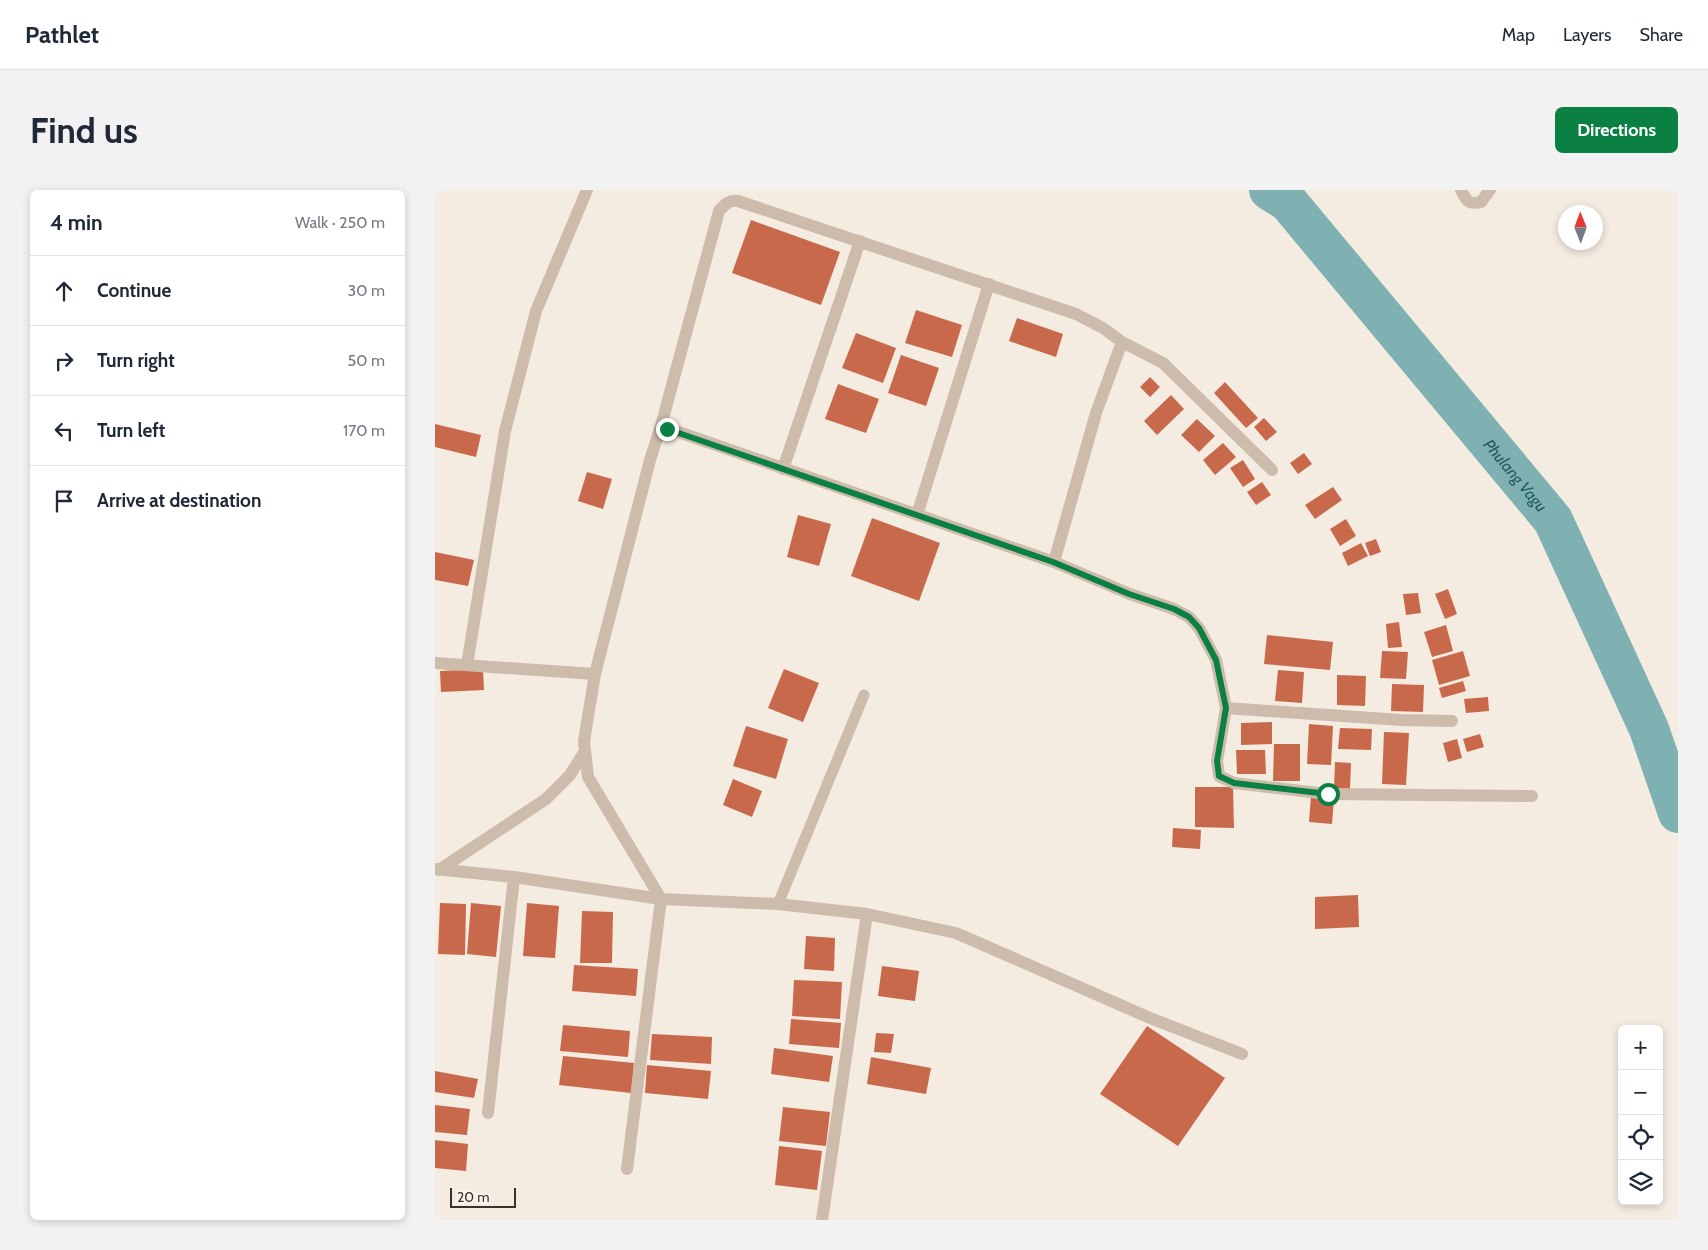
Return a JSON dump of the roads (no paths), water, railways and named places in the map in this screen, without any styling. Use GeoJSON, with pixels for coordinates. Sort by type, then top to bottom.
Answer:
{"type":"FeatureCollection","features":[{"type":"Feature","properties":{"kind":"street"},"geometry":{"type":"LineString","coordinates":[[467,665],[505,431],[536,311],[587,190]]}},
{"type":"Feature","properties":{"kind":"street"},"geometry":{"type":"LineString","coordinates":[[1461,190],[1467,200],[1473,204],[1481,202],[1490,190]]}},
{"type":"Feature","properties":{"kind":"street"},"geometry":{"type":"LineString","coordinates":[[627,1169],[661,899],[588,777],[584,742],[595,674],[650,460],[661,426],[719,211],[724,204],[738,201],[1076,314],[1103,328],[1122,342],[1163,363],[1272,470]]}},
{"type":"Feature","properties":{"kind":"street"},"geometry":{"type":"LineString","coordinates":[[783,469],[860,241]]}},
{"type":"Feature","properties":{"kind":"street"},"geometry":{"type":"LineString","coordinates":[[917,515],[989,284]]}},
{"type":"Feature","properties":{"kind":"street"},"geometry":{"type":"LineString","coordinates":[[1053,562],[1096,413],[1122,342]]}},
{"type":"Feature","properties":{"kind":"street"},"geometry":{"type":"LineString","coordinates":[[661,426],[1053,562],[1129,594],[1174,609],[1189,617],[1199,628],[1216,660],[1226,708],[1217,770],[1219,776],[1234,783],[1328,794],[1532,796]]}},
{"type":"Feature","properties":{"kind":"street"},"geometry":{"type":"LineString","coordinates":[[435,663],[595,674]]}},
{"type":"Feature","properties":{"kind":"street"},"geometry":{"type":"LineString","coordinates":[[1226,708],[1401,720],[1452,721]]}},
{"type":"Feature","properties":{"kind":"street"},"geometry":{"type":"LineString","coordinates":[[437,870],[546,799],[570,775],[585,751]]}},
{"type":"Feature","properties":{"kind":"street"},"geometry":{"type":"LineString","coordinates":[[437,870],[514,877],[661,899],[778,904],[867,914],[956,933],[1150,1018],[1242,1054]]}},
{"type":"Feature","properties":{"kind":"street"},"geometry":{"type":"LineString","coordinates":[[487,1113],[514,877]]}},
{"type":"Feature","properties":{"kind":"street"},"geometry":{"type":"LineString","coordinates":[[822,1220],[867,914]]}},
{"type":"Feature","properties":{"kind":"lane"},"geometry":{"type":"LineString","coordinates":[[778,904],[864,695]]}},
{"type":"Feature","properties":{"kind":"waterway","name":"Phulang Vagu"},"geometry":{"type":"LineString","coordinates":[[1269,190],[1288,202],[1553,520],[1649,729],[1678,813]]}}]}
